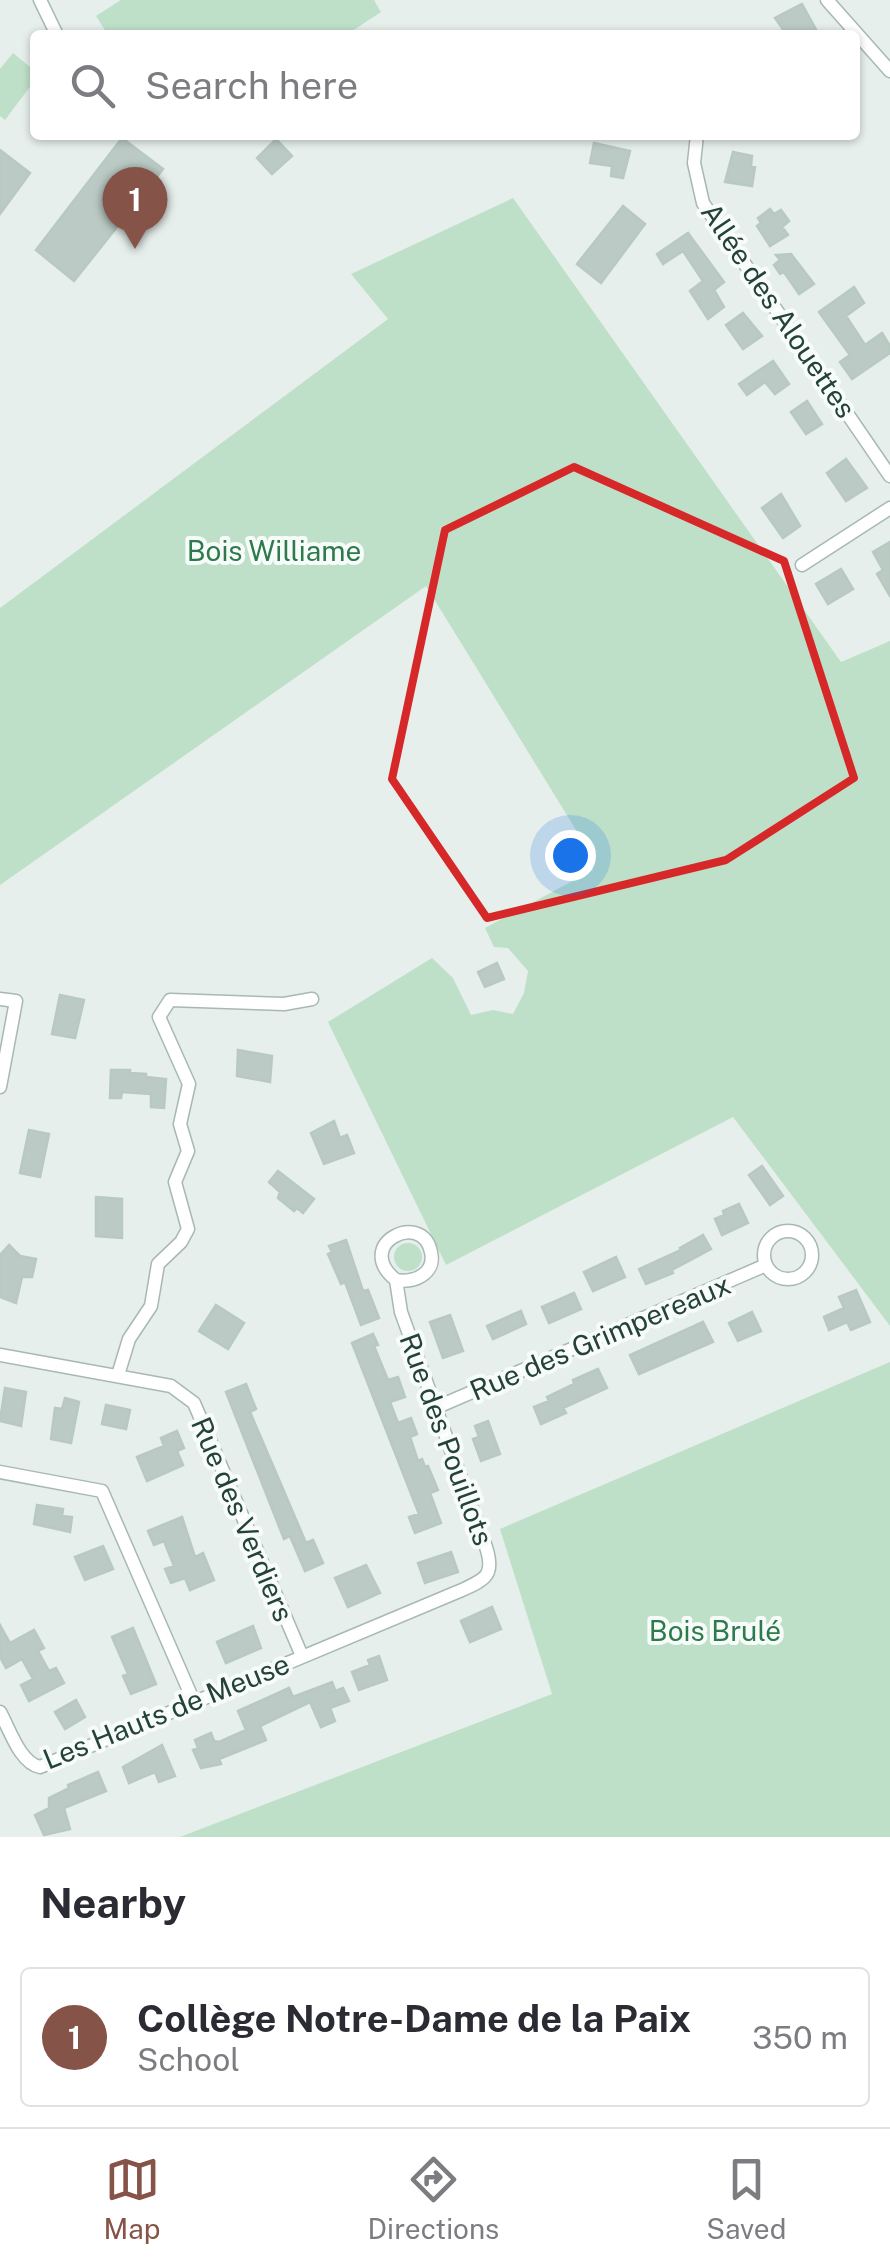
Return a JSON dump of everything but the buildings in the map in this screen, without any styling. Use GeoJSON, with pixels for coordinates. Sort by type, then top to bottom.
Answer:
{"type":"FeatureCollection","features":[{"type":"Feature","properties":{"kind":"street"},"geometry":{"type":"LineString","coordinates":[[40,0],[55,30]]}},
{"type":"Feature","properties":{"kind":"street"},"geometry":{"type":"LineString","coordinates":[[827,0],[851,30]]}},
{"type":"Feature","properties":{"kind":"street"},"geometry":{"type":"LineString","coordinates":[[860,41],[890,72]]}},
{"type":"Feature","properties":{"kind":"street","name":"Allée des Alouettes"},"geometry":{"type":"LineString","coordinates":[[696,140],[694,164],[703,203],[890,476]]}},
{"type":"Feature","properties":{"kind":"street"},"geometry":{"type":"LineString","coordinates":[[802,565],[890,508]]}},
{"type":"Feature","properties":{"kind":"street"},"geometry":{"type":"LineString","coordinates":[[0,998],[16,1001],[0,1087]]}},
{"type":"Feature","properties":{"kind":"street"},"geometry":{"type":"LineString","coordinates":[[118,1375],[129,1339],[151,1306],[158,1264],[181,1242],[188,1228],[175,1182],[188,1151],[180,1124],[189,1084],[159,1017],[170,1000],[284,1004],[312,999]]}},
{"type":"Feature","properties":{"kind":"street","name":"Rue des Pouillots"},"geometry":{"type":"LineString","coordinates":[[302,1656],[481,1581],[492,1565],[401,1312],[396,1280],[382,1261],[382,1249],[389,1239],[399,1232],[412,1232],[430,1246],[428,1270],[408,1282],[396,1280]]}},
{"type":"Feature","properties":{"kind":"street","name":"Rue des Grimpereaux"},"geometry":{"type":"LineString","coordinates":[[434,1408],[766,1265]]}},
{"type":"Feature","properties":{"kind":"street","name":"Rue des Verdiers"},"geometry":{"type":"LineString","coordinates":[[0,1355],[171,1386],[194,1403],[302,1656]]}},
{"type":"Feature","properties":{"kind":"street"},"geometry":{"type":"LineString","coordinates":[[0,1472],[102,1491],[194,1702]]}},
{"type":"Feature","properties":{"kind":"street","name":"Les Hauts de Meuse"},"geometry":{"type":"LineString","coordinates":[[0,1712],[26,1759],[40,1767],[302,1656]]}},
{"type":"Feature","properties":{"kind":"highlighted area"},"geometry":{"type":"Polygon","coordinates":[[[574,467],[784,561],[854,778],[726,860],[487,918],[392,779],[445,530],[574,467]]]}},
{"type":"Feature","properties":{"kind":"green space"},"geometry":{"type":"Polygon","coordinates":[[[121,0],[374,0],[381,12],[354,30],[105,30],[96,16],[121,0]]]}},
{"type":"Feature","properties":{"kind":"green space"},"geometry":{"type":"Polygon","coordinates":[[[13,53],[30,67],[30,87],[5,120],[0,116],[0,69],[13,53]]]}},
{"type":"Feature","properties":{"kind":"green space","name":"Bois Williame"},"geometry":{"type":"Polygon","coordinates":[[[513,198],[841,662],[890,641],[890,1326],[733,1117],[446,1265],[328,1022],[432,958],[453,978],[471,1015],[493,1010],[513,1014],[524,993],[528,971],[508,948],[494,947],[485,928],[593,870],[589,851],[426,586],[0,885],[0,608],[388,319],[351,274],[513,198]]]}},
{"type":"Feature","properties":{"kind":"green space"},"geometry":{"type":"Polygon","coordinates":[[[408,1243],[418,1247],[422,1257],[418,1267],[408,1271],[398,1267],[394,1257],[398,1247],[408,1243]]]}},
{"type":"Feature","properties":{"kind":"green space","name":"Bois Brulé"},"geometry":{"type":"Polygon","coordinates":[[[890,1362],[890,1837],[180,1837],[552,1694],[500,1529],[890,1362]]]}},
{"type":"Feature","properties":{"kind":"place","name":"Collège Notre-Dame de la Paix"},"geometry":{"type":"Point","coordinates":[135,249]}}]}
